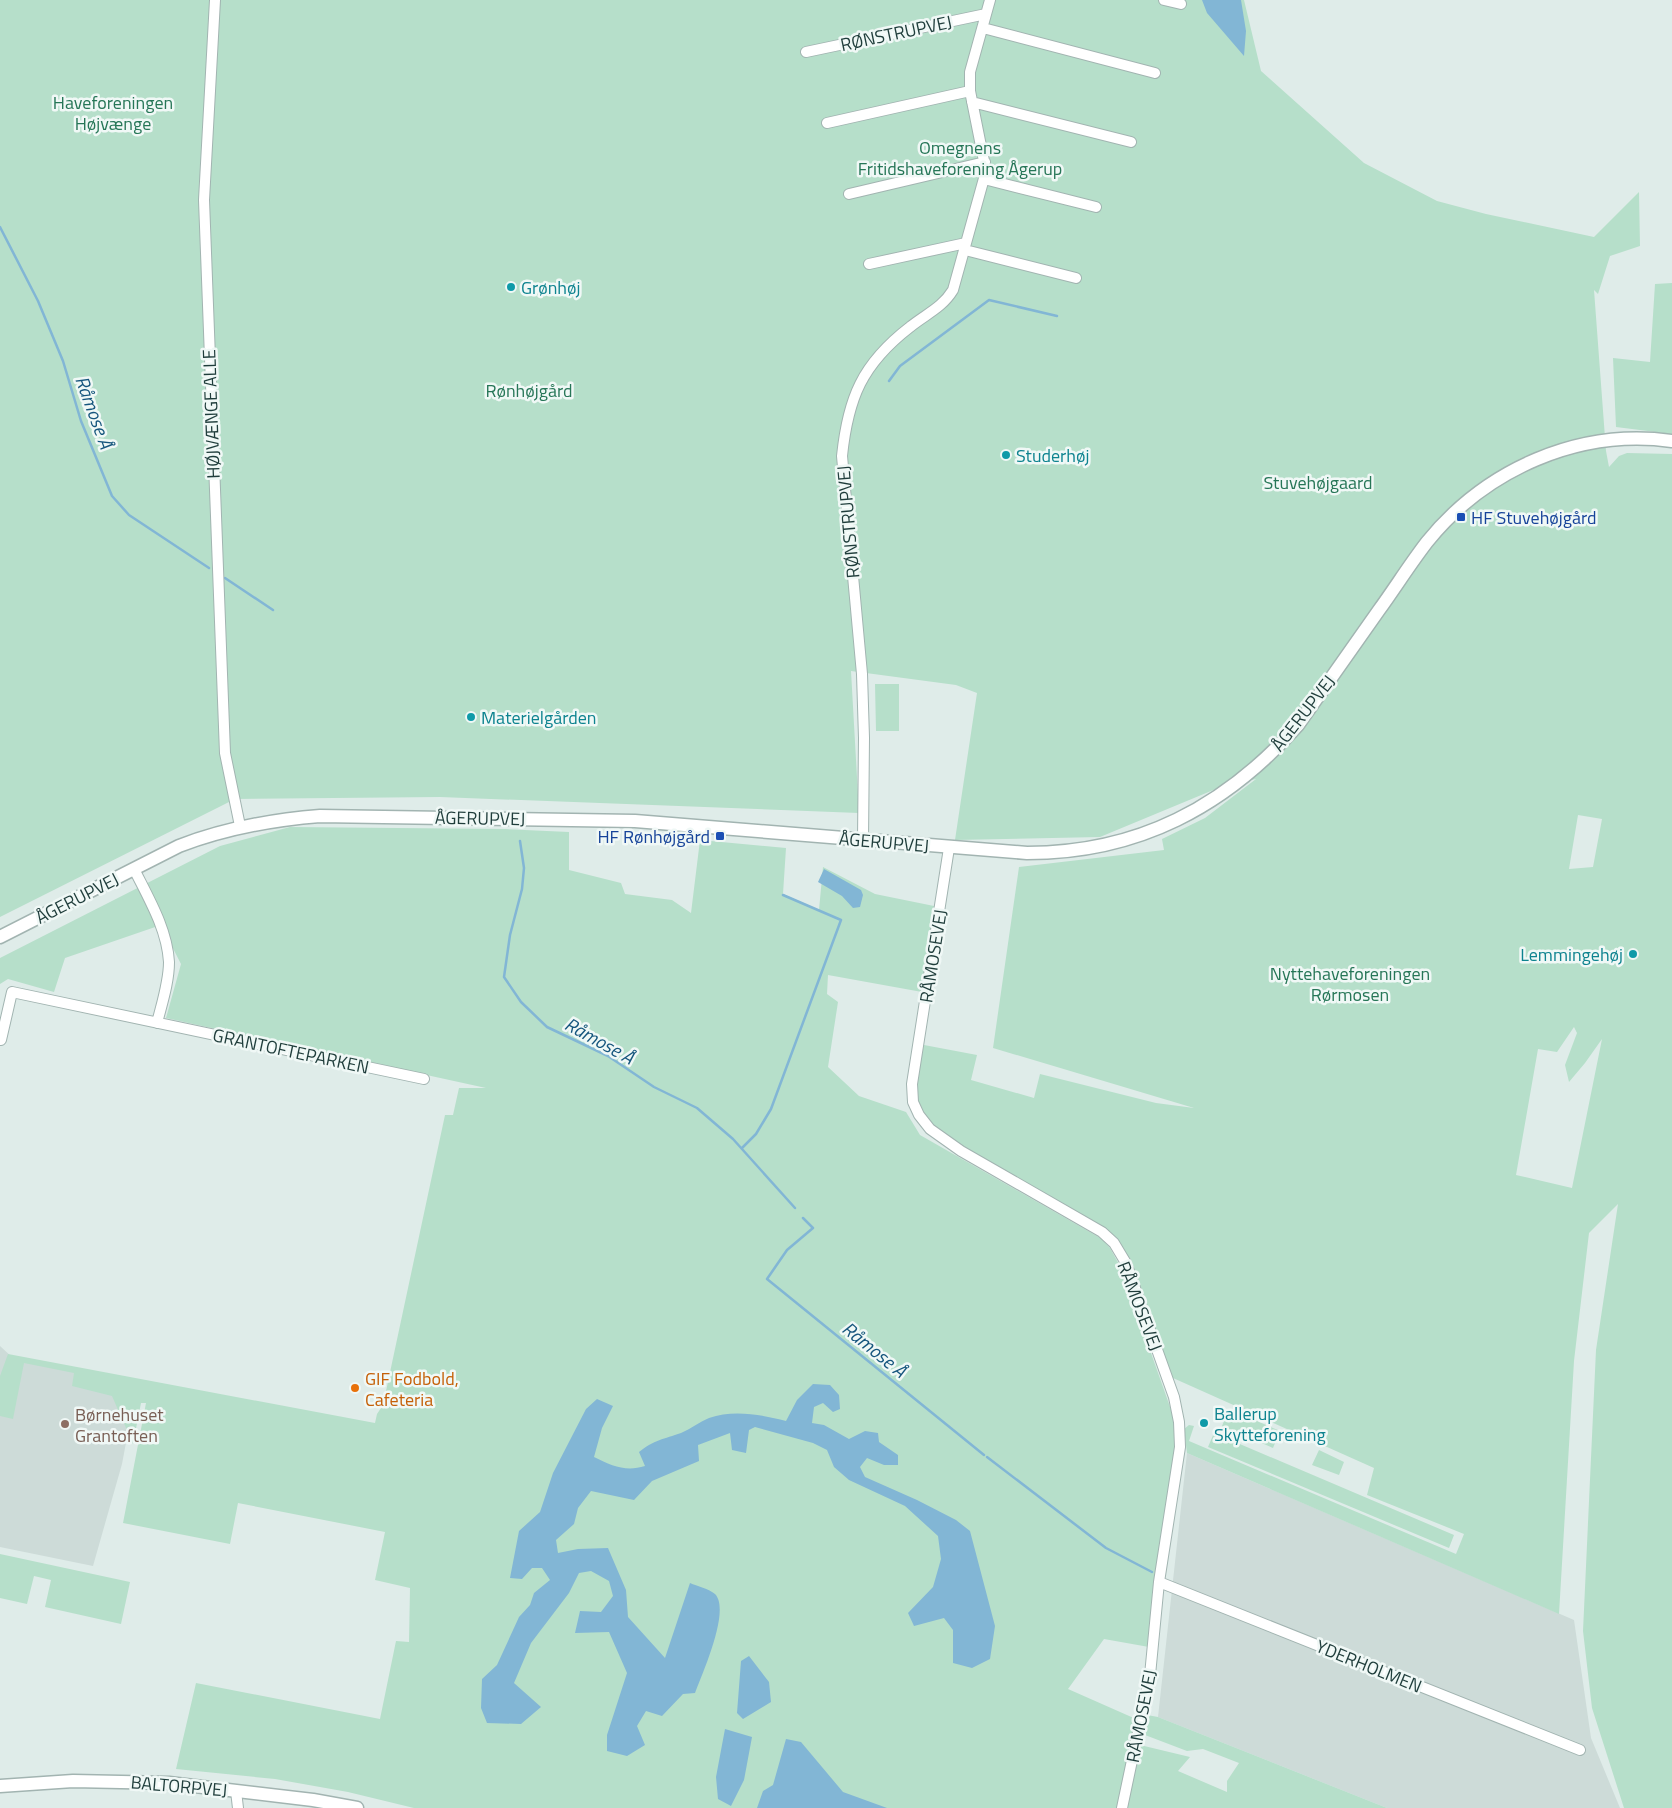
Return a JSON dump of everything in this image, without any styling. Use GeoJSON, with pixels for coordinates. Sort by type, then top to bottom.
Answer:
{"type":"FeatureCollection","features":[{"type":"Feature","properties":{"kind":"street","name":"HØJVÆNGE ALLE"},"geometry":{"type":"LineString","coordinates":[[215,0],[204,200],[224,753],[240,826]]}},
{"type":"Feature","properties":{"kind":"street","name":"RØNSTRUPVEJ"},"geometry":{"type":"LineString","coordinates":[[863,840],[864,738],[862,674],[842,456],[846,421],[855,393],[871,366],[890,342],[945,303],[953,290],[984,179],[985,162],[971,97],[970,72],[990,0]]}},
{"type":"Feature","properties":{"kind":"street"},"geometry":{"type":"LineString","coordinates":[[1164,0],[1181,4]]}},
{"type":"Feature","properties":{"kind":"street","name":"RØNSTRUPVEJ"},"geometry":{"type":"LineString","coordinates":[[806,52],[986,14]]}},
{"type":"Feature","properties":{"kind":"street"},"geometry":{"type":"LineString","coordinates":[[982,28],[1155,72]]}},
{"type":"Feature","properties":{"kind":"street"},"geometry":{"type":"LineString","coordinates":[[827,123],[971,97],[1131,142]]}},
{"type":"Feature","properties":{"kind":"street"},"geometry":{"type":"LineString","coordinates":[[849,194],[985,162]]}},
{"type":"Feature","properties":{"kind":"street"},"geometry":{"type":"LineString","coordinates":[[984,179],[1096,207]]}},
{"type":"Feature","properties":{"kind":"street"},"geometry":{"type":"LineString","coordinates":[[869,264],[966,246],[1076,278]]}},
{"type":"Feature","properties":{"kind":"street","name":"ÅGERUPVEJ"},"geometry":{"type":"LineString","coordinates":[[0,937],[179,846],[210,834],[240,826],[281,819],[320,816],[625,820],[949,848],[1059,853],[1121,841],[1152,831],[1190,814],[1248,775],[1277,749],[1298,725],[1427,542],[1470,498],[1502,477],[1552,453],[1609,439],[1629,438],[1672,441]]}},
{"type":"Feature","properties":{"kind":"street","name":"RÅMOSEVEJ"},"geometry":{"type":"LineString","coordinates":[[949,848],[912,1084],[914,1102],[919,1115],[930,1129],[961,1151],[1102,1232],[1114,1243],[1126,1263],[1174,1397],[1179,1422],[1180,1447],[1159,1582],[1150,1675],[1122,1808]]}},
{"type":"Feature","properties":{"kind":"street"},"geometry":{"type":"LineString","coordinates":[[134,869],[158,918],[166,942],[169,964],[167,983],[157,1022]]}},
{"type":"Feature","properties":{"kind":"street","name":"GRANTOFTEPARKEN"},"geometry":{"type":"LineString","coordinates":[[1,1040],[12,992],[424,1079]]}},
{"type":"Feature","properties":{"kind":"street","name":"YDERHOLMEN"},"geometry":{"type":"LineString","coordinates":[[1159,1582],[1580,1750]]}},
{"type":"Feature","properties":{"kind":"street","name":"BALTORPVEJ"},"geometry":{"type":"LineString","coordinates":[[0,1786],[73,1781],[169,1783],[357,1808]]}},
{"type":"Feature","properties":{"kind":"street"},"geometry":{"type":"LineString","coordinates":[[236,1791],[238,1808]]}},
{"type":"Feature","properties":{"kind":"shaded area","name":"Børnehuset Grantoften"},"geometry":{"type":"Polygon","coordinates":[[[0,1346],[13,1358],[137,1384],[122,1464],[93,1566],[0,1547],[0,1346]]]}},
{"type":"Feature","properties":{"kind":"shaded area"},"geometry":{"type":"Polygon","coordinates":[[[1187,1453],[1574,1620],[1591,1738],[1620,1808],[1387,1808],[1158,1717],[1187,1453]]]}},
{"type":"Feature","properties":{"kind":"green space"},"geometry":{"type":"Polygon","coordinates":[[[0,0],[1244,0],[1261,71],[1364,163],[1437,201],[1486,214],[1594,237],[1639,192],[1640,246],[1610,256],[1598,294],[1594,290],[1606,451],[1609,467],[1619,456],[1627,453],[1672,454],[1672,1808],[1624,1808],[1592,1708],[1583,1631],[1596,1350],[1618,1204],[1589,1233],[1574,1361],[1559,1614],[1187,1453],[1184,1429],[1189,1425],[1194,1426],[1189,1441],[1456,1554],[1464,1534],[1367,1495],[1374,1468],[1173,1378],[1116,1240],[1106,1230],[964,1147],[933,1126],[917,1102],[916,1083],[924,1045],[977,1055],[971,1080],[1034,1098],[1040,1074],[1156,1103],[1194,1108],[993,1048],[1019,867],[1164,850],[1162,839],[1205,818],[1256,779],[1223,786],[1100,837],[955,840],[977,693],[956,685],[851,671],[859,813],[440,797],[235,799],[0,917],[0,0]],[[1578,815],[1569,869],[1593,867],[1602,819],[1578,815]],[[1574,1027],[1557,1052],[1538,1049],[1516,1175],[1572,1188],[1602,1039],[1569,1082],[1565,1065],[1577,1033],[1574,1027]]]}},
{"type":"Feature","properties":{"kind":"green space"},"geometry":{"type":"Polygon","coordinates":[[[1672,283],[1672,434],[1616,427],[1613,358],[1650,362],[1655,284],[1672,283]]]}},
{"type":"Feature","properties":{"kind":"green space"},"geometry":{"type":"Polygon","coordinates":[[[875,684],[899,684],[899,731],[876,731],[875,684]]]}},
{"type":"Feature","properties":{"kind":"green space"},"geometry":{"type":"Polygon","coordinates":[[[290,827],[505,829],[569,832],[569,870],[621,883],[625,894],[672,900],[691,913],[700,840],[786,848],[783,894],[819,910],[823,867],[875,894],[934,906],[922,992],[828,975],[827,994],[838,1002],[828,1067],[859,1096],[906,1112],[920,1135],[1102,1239],[1110,1248],[1121,1268],[1175,1421],[1175,1447],[1154,1580],[1149,1647],[1104,1639],[1068,1689],[1145,1723],[1147,1715],[1158,1717],[1387,1808],[414,1808],[348,1792],[275,1779],[176,1769],[196,1683],[380,1719],[396,1641],[409,1642],[410,1588],[375,1580],[385,1532],[238,1503],[230,1544],[123,1523],[146,1403],[141,1403],[133,1444],[112,1396],[72,1386],[74,1373],[24,1363],[13,1419],[0,1416],[0,1376],[8,1354],[375,1423],[377,1414],[383,1405],[445,1115],[453,1115],[459,1088],[486,1088],[166,1018],[181,964],[161,925],[65,958],[54,992],[8,979],[0,984],[0,958],[220,846],[290,827]],[[1145,1735],[1140,1745],[1190,1757],[1178,1771],[1227,1792],[1227,1781],[1239,1763],[1203,1749],[1187,1751],[1145,1735]]]}},
{"type":"Feature","properties":{"kind":"green space"},"geometry":{"type":"Polygon","coordinates":[[[1229,1409],[1280,1431],[1273,1448],[1222,1426],[1229,1409]]]}},
{"type":"Feature","properties":{"kind":"green space"},"geometry":{"type":"Polygon","coordinates":[[[1214,1433],[1454,1535],[1449,1548],[1208,1447],[1214,1433]]]}},
{"type":"Feature","properties":{"kind":"green space"},"geometry":{"type":"Polygon","coordinates":[[[1319,1450],[1344,1462],[1339,1475],[1312,1465],[1319,1450]]]}},
{"type":"Feature","properties":{"kind":"green space"},"geometry":{"type":"Polygon","coordinates":[[[0,1554],[130,1582],[121,1624],[45,1607],[51,1580],[34,1576],[27,1604],[0,1598],[0,1554]]]}},
{"type":"Feature","properties":{"kind":"water"},"geometry":{"type":"Polygon","coordinates":[[[1202,0],[1241,0],[1246,31],[1244,56],[1207,13],[1202,0]]]}},
{"type":"Feature","properties":{"kind":"water"},"geometry":{"type":"Polygon","coordinates":[[[824,869],[861,890],[863,895],[860,907],[853,908],[842,896],[818,882],[824,869]]]}},
{"type":"Feature","properties":{"kind":"water"},"geometry":{"type":"Polygon","coordinates":[[[813,1384],[830,1385],[839,1395],[840,1409],[833,1412],[823,1403],[814,1407],[812,1423],[824,1425],[849,1439],[865,1431],[878,1433],[879,1442],[898,1455],[898,1465],[884,1465],[867,1458],[860,1467],[865,1477],[956,1520],[970,1531],[995,1626],[990,1659],[972,1668],[953,1663],[953,1630],[944,1618],[914,1626],[908,1613],[933,1587],[941,1559],[938,1536],[905,1506],[849,1480],[834,1467],[827,1450],[813,1443],[755,1427],[749,1430],[746,1453],[732,1450],[730,1433],[698,1445],[699,1461],[652,1481],[634,1500],[591,1491],[578,1508],[574,1524],[556,1540],[558,1553],[578,1549],[608,1548],[626,1590],[628,1617],[665,1658],[690,1583],[715,1594],[719,1602],[718,1627],[709,1658],[695,1693],[683,1694],[662,1716],[646,1711],[637,1726],[645,1745],[627,1756],[607,1751],[607,1735],[627,1673],[609,1632],[575,1633],[580,1611],[601,1612],[613,1596],[609,1581],[591,1571],[579,1573],[569,1593],[531,1643],[514,1683],[541,1707],[521,1724],[487,1723],[481,1708],[482,1679],[497,1665],[519,1617],[530,1605],[534,1593],[550,1580],[542,1568],[532,1568],[522,1579],[510,1578],[519,1531],[540,1512],[553,1473],[586,1409],[597,1399],[613,1406],[602,1428],[594,1457],[619,1467],[638,1468],[645,1466],[639,1452],[644,1448],[659,1440],[685,1431],[709,1418],[738,1413],[786,1421],[797,1400],[813,1384]]]}},
{"type":"Feature","properties":{"kind":"water"},"geometry":{"type":"Polygon","coordinates":[[[749,1656],[769,1682],[771,1702],[743,1719],[737,1713],[741,1661],[749,1656]]]}},
{"type":"Feature","properties":{"kind":"water"},"geometry":{"type":"Polygon","coordinates":[[[725,1729],[752,1737],[744,1780],[731,1806],[718,1799],[716,1777],[725,1729]]]}},
{"type":"Feature","properties":{"kind":"water"},"geometry":{"type":"Polygon","coordinates":[[[786,1739],[801,1742],[843,1792],[887,1808],[757,1808],[763,1791],[773,1785],[786,1739]]]}},
{"type":"Feature","properties":{"kind":"waterway","name":"Råmose Å"},"geometry":{"type":"LineString","coordinates":[[0,227],[38,301],[63,361],[81,421],[112,496],[129,515],[209,568]]}},
{"type":"Feature","properties":{"kind":"waterway"},"geometry":{"type":"LineString","coordinates":[[889,381],[900,366],[989,300],[1057,316]]}},
{"type":"Feature","properties":{"kind":"waterway","name":"Råmose Å"},"geometry":{"type":"LineString","coordinates":[[225,578],[273,610]]}},
{"type":"Feature","properties":{"kind":"waterway","name":"Råmose Å"},"geometry":{"type":"LineString","coordinates":[[520,841],[524,868],[522,889],[510,935],[504,977],[521,1002],[547,1027],[608,1056],[654,1087],[697,1108],[733,1139],[795,1208]]}},
{"type":"Feature","properties":{"kind":"waterway"},"geometry":{"type":"LineString","coordinates":[[742,1148],[756,1134],[771,1109],[841,920],[783,895]]}},
{"type":"Feature","properties":{"kind":"waterway","name":"Råmose Å"},"geometry":{"type":"LineString","coordinates":[[803,1218],[813,1228],[787,1250],[767,1279],[984,1455]]}},
{"type":"Feature","properties":{"kind":"waterway","name":"Råmose Å"},"geometry":{"type":"LineString","coordinates":[[987,1457],[1106,1548],[1152,1572]]}},
{"type":"Feature","properties":{"kind":"place","name":"Grønhøj"},"geometry":{"type":"Point","coordinates":[511,287]}},
{"type":"Feature","properties":{"kind":"place","name":"Studerhøj"},"geometry":{"type":"Point","coordinates":[1006,455]}},
{"type":"Feature","properties":{"kind":"place","name":"HF Stuvehøjgård"},"geometry":{"type":"Point","coordinates":[1461,517]}},
{"type":"Feature","properties":{"kind":"place","name":"Materielgården"},"geometry":{"type":"Point","coordinates":[471,717]}},
{"type":"Feature","properties":{"kind":"place","name":"HF Rønhøjgård"},"geometry":{"type":"Point","coordinates":[720,836]}},
{"type":"Feature","properties":{"kind":"place","name":"Lemmingehøj"},"geometry":{"type":"Point","coordinates":[1633,954]}},
{"type":"Feature","properties":{"kind":"place","name":"GIF Fodbold, Cafeteria"},"geometry":{"type":"Point","coordinates":[355,1388]}},
{"type":"Feature","properties":{"kind":"place","name":"Ballerup Skytteforening"},"geometry":{"type":"Point","coordinates":[1204,1423]}},
{"type":"Feature","properties":{"kind":"place","name":"Børnehuset Grantoften"},"geometry":{"type":"Point","coordinates":[65,1424]}},
{"type":"Feature","properties":{"kind":"park label","name":"Haveforeningen Højvænge"},"geometry":{"type":"Point","coordinates":[113,112]}},
{"type":"Feature","properties":{"kind":"park label","name":"Omegnens Fritidshaveforening Ågerup"},"geometry":{"type":"Point","coordinates":[960,157]}},
{"type":"Feature","properties":{"kind":"park label","name":"Rønhøjgård"},"geometry":{"type":"Point","coordinates":[529,390]}},
{"type":"Feature","properties":{"kind":"park label","name":"Stuvehøjgaard"},"geometry":{"type":"Point","coordinates":[1318,482]}},
{"type":"Feature","properties":{"kind":"park label","name":"Nyttehaveforeningen Rørmosen"},"geometry":{"type":"Point","coordinates":[1350,983]}}]}
